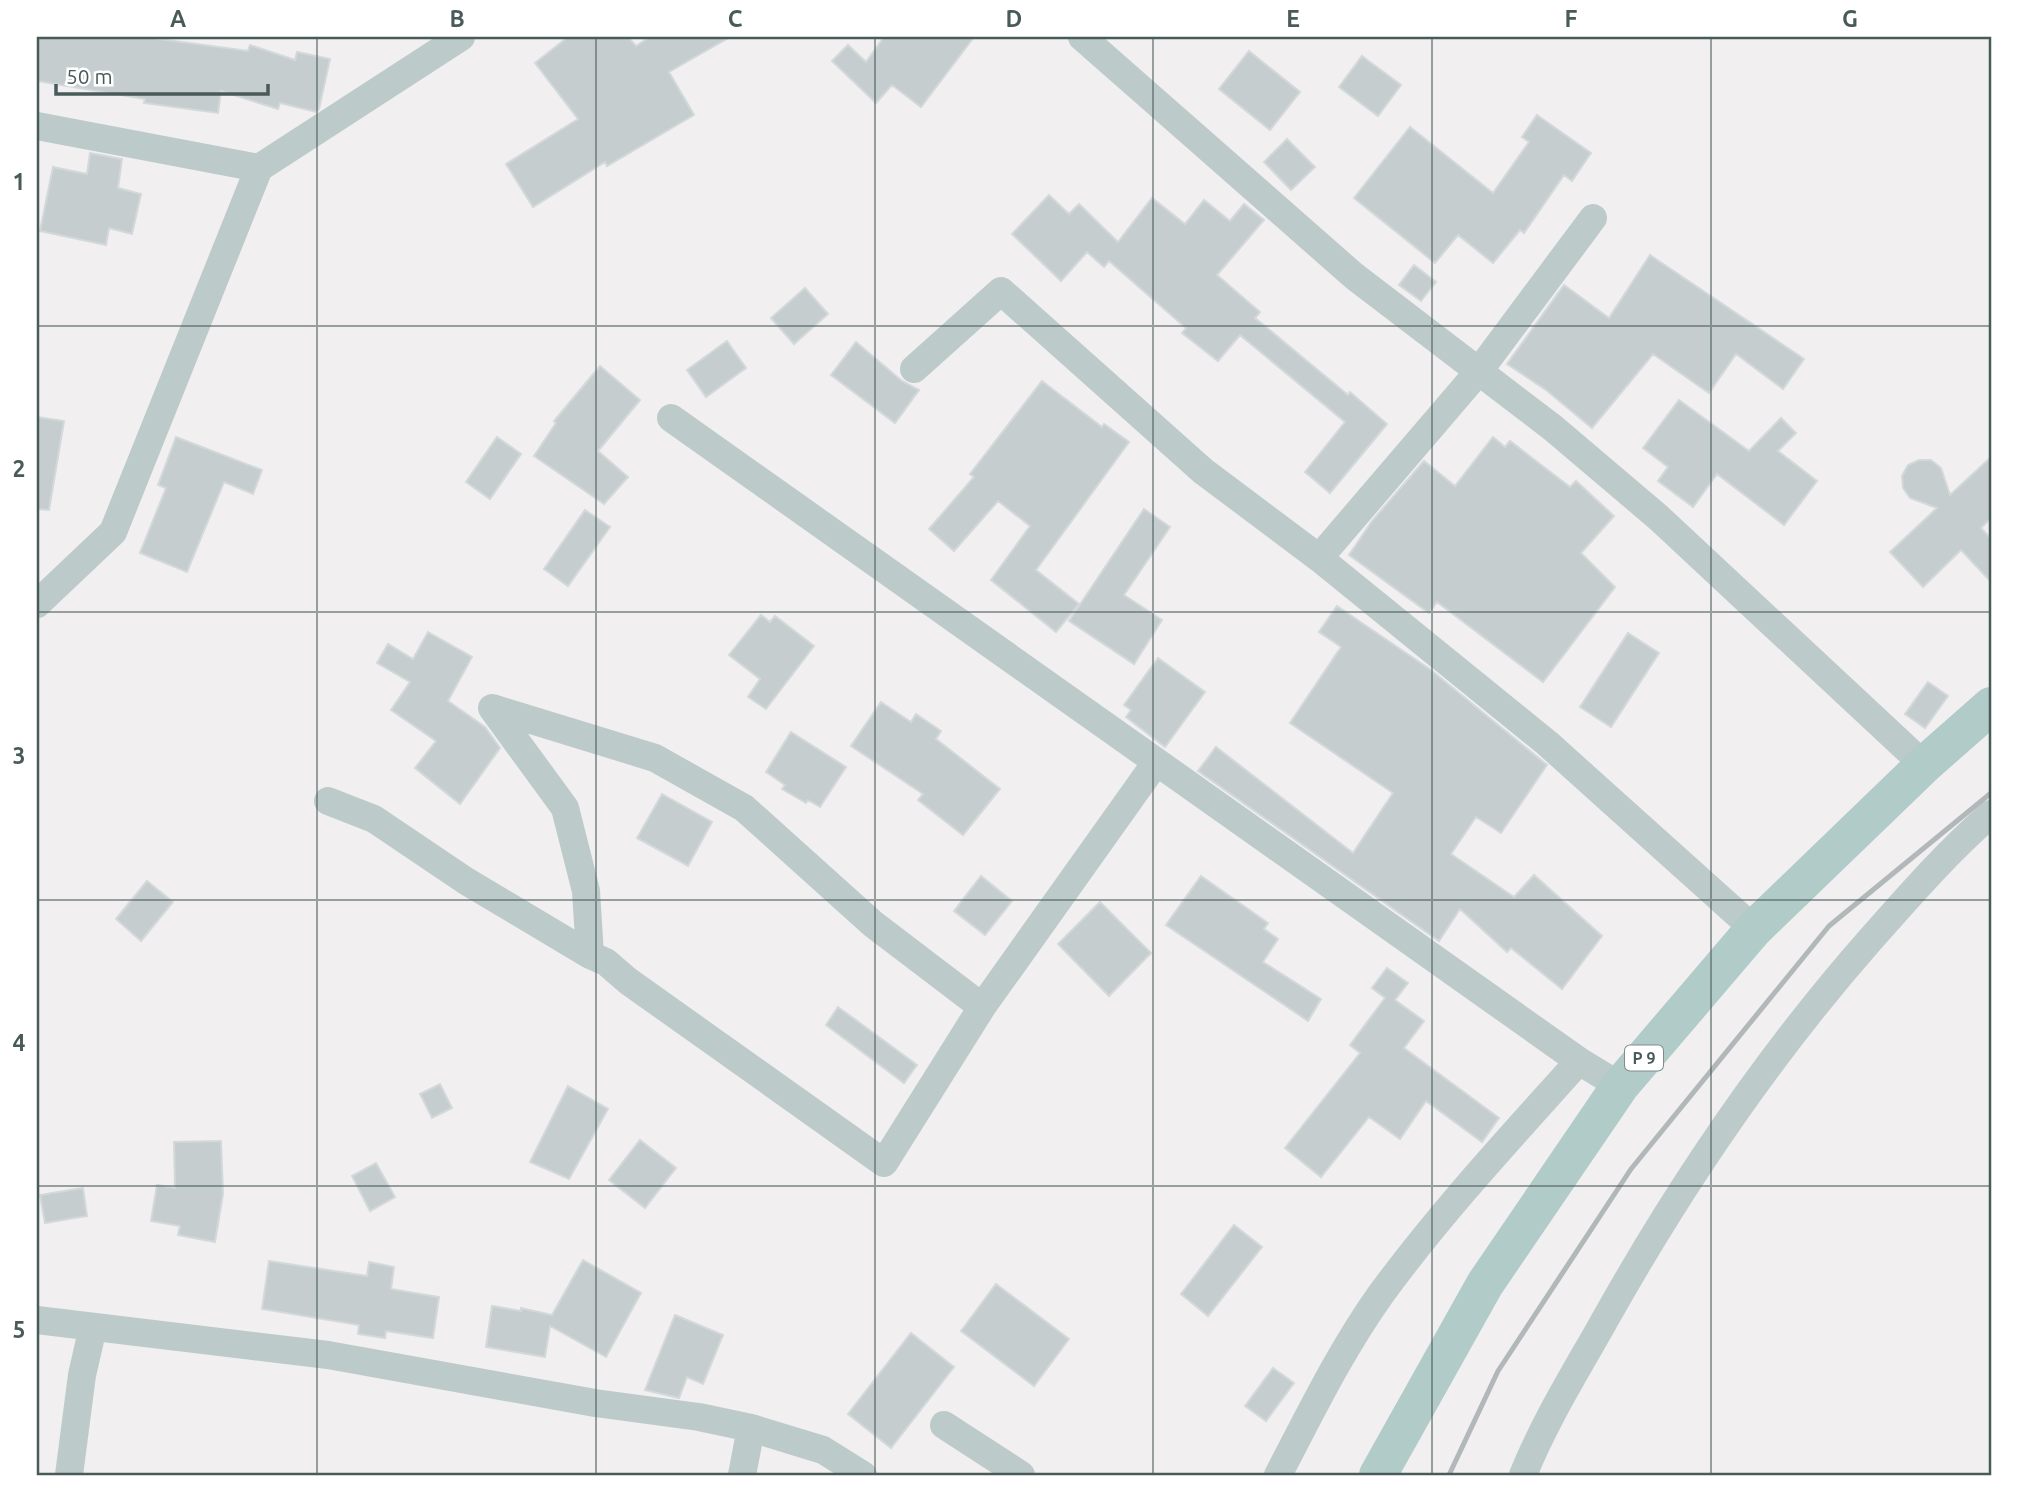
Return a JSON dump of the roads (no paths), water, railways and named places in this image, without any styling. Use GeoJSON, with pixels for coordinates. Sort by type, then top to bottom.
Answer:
{"type":"FeatureCollection","features":[{"type":"Feature","properties":{"kind":"main road","name":"P 9"},"geometry":{"type":"LineString","coordinates":[[1378,1475],[1485,1284],[1620,1086],[1754,929],[1924,765],[1991,706]]}},
{"type":"Feature","properties":{"kind":"street"},"geometry":{"type":"LineString","coordinates":[[37,604],[113,532],[259,168],[461,37]]}},
{"type":"Feature","properties":{"kind":"street"},"geometry":{"type":"LineString","coordinates":[[1082,37],[1354,275],[1553,428],[1659,518],[1924,765]]}},
{"type":"Feature","properties":{"kind":"street"},"geometry":{"type":"LineString","coordinates":[[37,126],[259,168]]}},
{"type":"Feature","properties":{"kind":"street"},"geometry":{"type":"LineString","coordinates":[[1320,558],[1479,371],[1593,218]]}},
{"type":"Feature","properties":{"kind":"street"},"geometry":{"type":"LineString","coordinates":[[914,369],[1001,291],[1203,471],[1320,558],[1547,743],[1754,929]]}},
{"type":"Feature","properties":{"kind":"street"},"geometry":{"type":"LineString","coordinates":[[671,418],[979,634],[1155,764],[1579,1061],[1620,1086]]}},
{"type":"Feature","properties":{"kind":"street"},"geometry":{"type":"LineString","coordinates":[[590,955],[586,891],[565,808],[492,708],[655,758],[744,808],[873,924],[982,1007]]}},
{"type":"Feature","properties":{"kind":"street"},"geometry":{"type":"LineString","coordinates":[[327,801],[374,819],[466,881],[590,955],[606,961],[660,1004],[884,1163],[982,1007],[1155,764]]}},
{"type":"Feature","properties":{"kind":"street"},"geometry":{"type":"LineString","coordinates":[[1523,1475],[1552,1416],[1632,1272],[1745,1093],[1818,998],[1899,906],[1991,814]]}},
{"type":"Feature","properties":{"kind":"street"},"geometry":{"type":"LineString","coordinates":[[1278,1475],[1321,1391],[1380,1296],[1466,1189],[1579,1061]]}},
{"type":"Feature","properties":{"kind":"street"},"geometry":{"type":"LineString","coordinates":[[37,1320],[328,1355],[751,1428],[822,1450],[863,1475]]}},
{"type":"Feature","properties":{"kind":"street"},"geometry":{"type":"LineString","coordinates":[[69,1475],[82,1376],[93,1327]]}},
{"type":"Feature","properties":{"kind":"street"},"geometry":{"type":"LineString","coordinates":[[944,1425],[1021,1475]]}},
{"type":"Feature","properties":{"kind":"street"},"geometry":{"type":"LineString","coordinates":[[742,1475],[751,1428]]}},
{"type":"Feature","properties":{"kind":"railway"},"geometry":{"type":"LineString","coordinates":[[1449,1475],[1498,1371],[1631,1169],[1829,926],[1991,793]]}}]}
